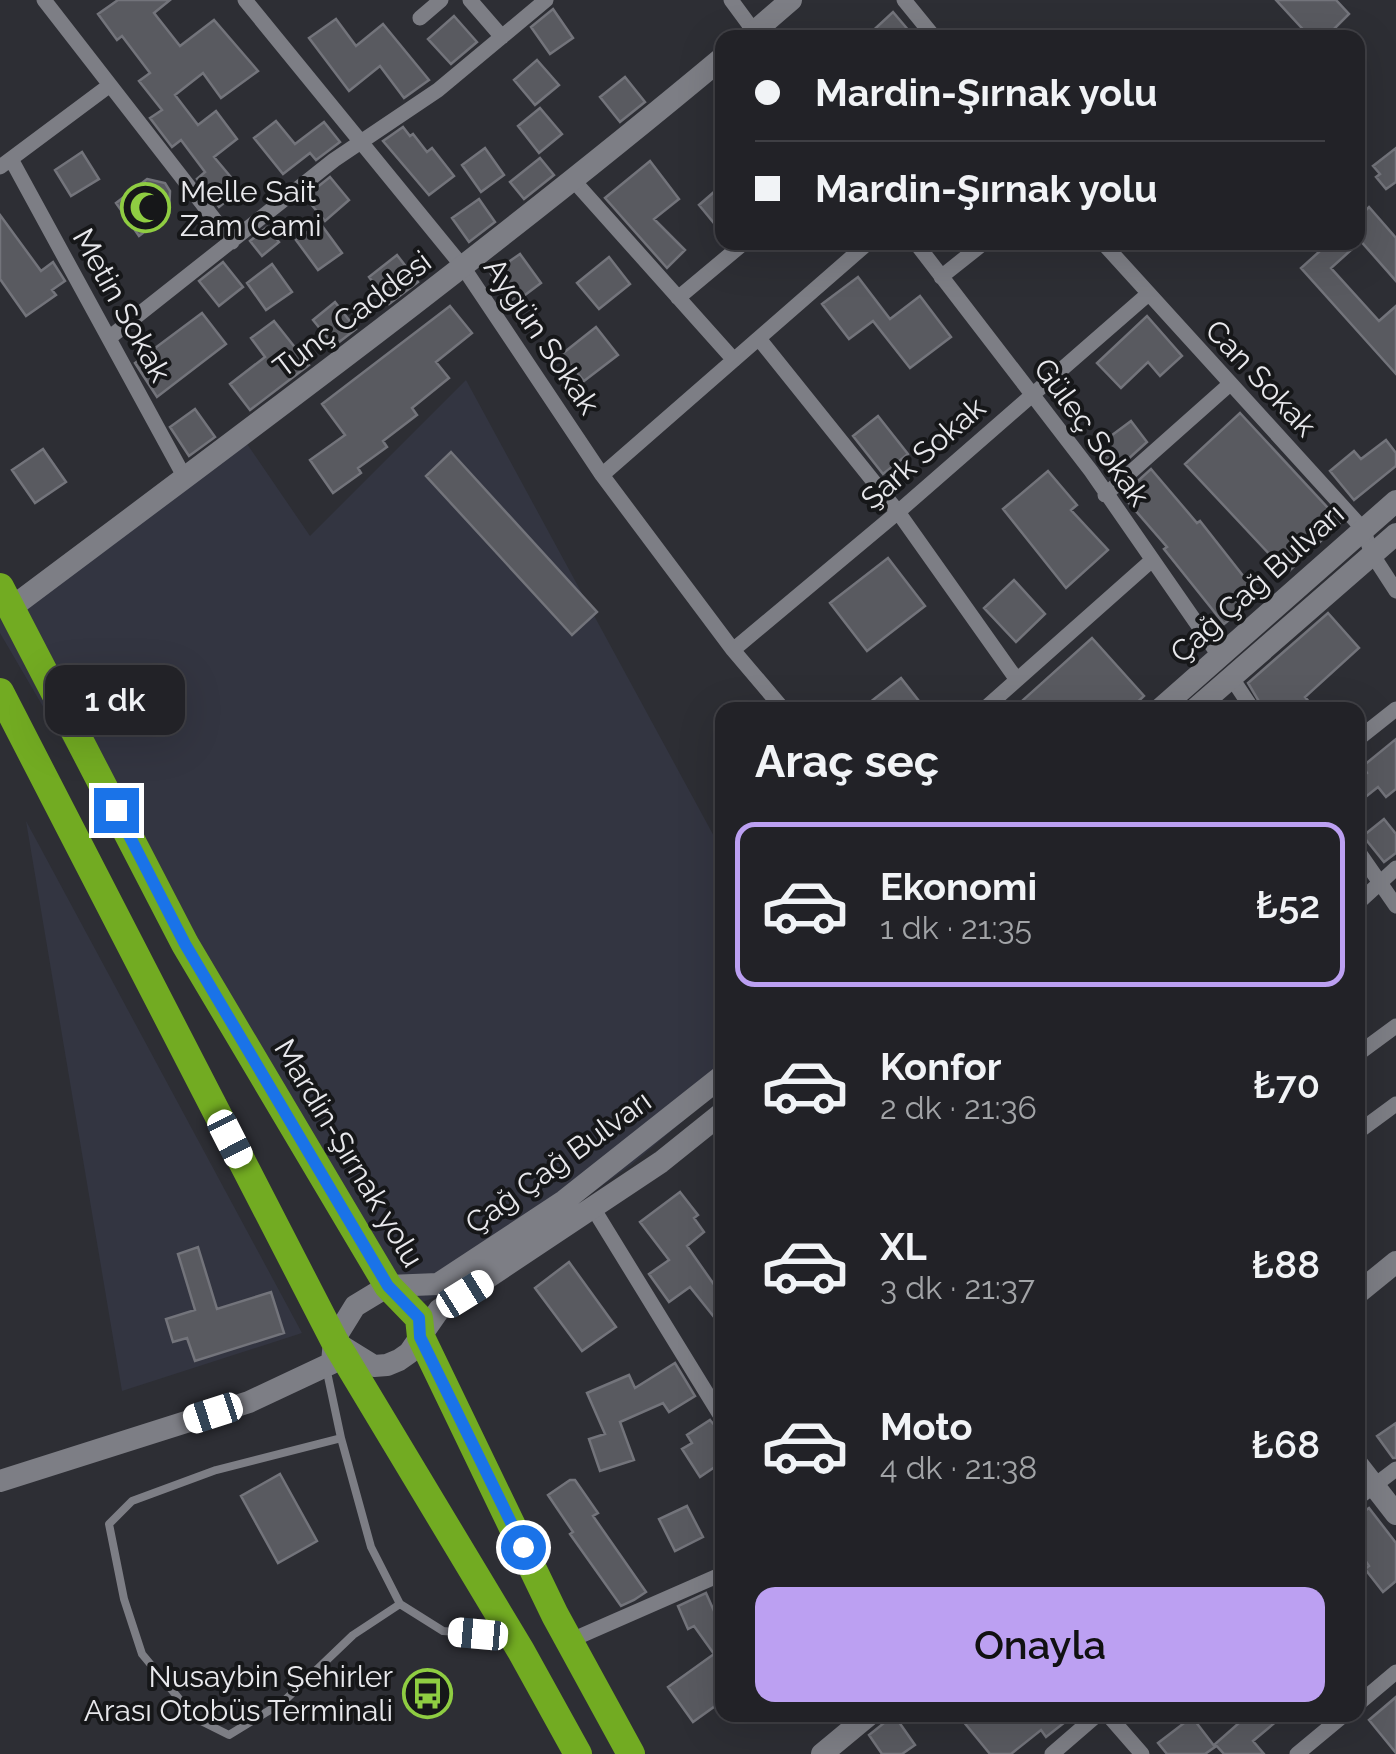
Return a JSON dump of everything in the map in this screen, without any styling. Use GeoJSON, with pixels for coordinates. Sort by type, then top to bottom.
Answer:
{"type":"FeatureCollection","features":[{"type":"Feature","properties":{"kind":"highway","name":"Mardin-Şırnak yolu"},"geometry":{"type":"LineString","coordinates":[[6,598],[185,944],[388,1286],[419,1318],[420,1337],[569,1641],[631,1754]]}},
{"type":"Feature","properties":{"kind":"highway"},"geometry":{"type":"LineString","coordinates":[[0,692],[330,1353],[512,1637],[578,1754]]}},
{"type":"Feature","properties":{"kind":"main road"},"geometry":{"type":"LineString","coordinates":[[760,30],[791,0]]}},
{"type":"Feature","properties":{"kind":"main road","name":"Tunç Caddesi"},"geometry":{"type":"LineString","coordinates":[[6,598],[185,478],[574,182],[715,64]]}},
{"type":"Feature","properties":{"kind":"main road","name":"Çağ Çağ Bulvarı"},"geometry":{"type":"LineString","coordinates":[[1200,702],[1226,667],[1396,500]]}},
{"type":"Feature","properties":{"kind":"main road","name":"Çağ Çağ Bulvarı"},"geometry":{"type":"LineString","coordinates":[[1171,702],[1226,667],[1396,534]]}},
{"type":"Feature","properties":{"kind":"main road","name":"Çağ Çağ Bulvarı"},"geometry":{"type":"LineString","coordinates":[[388,1286],[438,1284],[564,1201],[715,1082]]}},
{"type":"Feature","properties":{"kind":"main road","name":"Çağ Çağ Bulvarı"},"geometry":{"type":"LineString","coordinates":[[330,1353],[374,1366],[399,1360],[439,1310],[661,1162],[715,1119]]}},
{"type":"Feature","properties":{"kind":"main road"},"geometry":{"type":"LineString","coordinates":[[1365,1287],[1396,1262]]}},
{"type":"Feature","properties":{"kind":"main road"},"geometry":{"type":"LineString","coordinates":[[0,1481],[249,1402],[330,1353],[355,1306],[388,1286]]}},
{"type":"Feature","properties":{"kind":"main road"},"geometry":{"type":"LineString","coordinates":[[1365,1491],[1396,1514]]}},
{"type":"Feature","properties":{"kind":"main road"},"geometry":{"type":"LineString","coordinates":[[822,1754],[860,1722]]}},
{"type":"Feature","properties":{"kind":"street"},"geometry":{"type":"LineString","coordinates":[[44,0],[232,242]]}},
{"type":"Feature","properties":{"kind":"street","name":"Aygün Sokak"},"geometry":{"type":"LineString","coordinates":[[245,0],[463,267],[602,475],[733,650],[777,702]]}},
{"type":"Feature","properties":{"kind":"street"},"geometry":{"type":"LineString","coordinates":[[420,18],[441,0]]}},
{"type":"Feature","properties":{"kind":"street"},"geometry":{"type":"LineString","coordinates":[[470,0],[502,37]]}},
{"type":"Feature","properties":{"kind":"street"},"geometry":{"type":"LineString","coordinates":[[110,338],[359,142],[438,90],[546,0]]}},
{"type":"Feature","properties":{"kind":"street"},"geometry":{"type":"LineString","coordinates":[[731,0],[750,30]]}},
{"type":"Feature","properties":{"kind":"street"},"geometry":{"type":"LineString","coordinates":[[904,0],[928,30]]}},
{"type":"Feature","properties":{"kind":"street","name":"Metin Sokak"},"geometry":{"type":"LineString","coordinates":[[110,85],[5,163],[110,338],[185,478]]}},
{"type":"Feature","properties":{"kind":"street"},"geometry":{"type":"LineString","coordinates":[[574,182],[734,360]]}},
{"type":"Feature","properties":{"kind":"street"},"geometry":{"type":"LineString","coordinates":[[678,298],[735,250]]}},
{"type":"Feature","properties":{"kind":"street"},"geometry":{"type":"LineString","coordinates":[[602,475],[860,250]]}},
{"type":"Feature","properties":{"kind":"street","name":"Güleç Sokak"},"geometry":{"type":"LineString","coordinates":[[921,250],[1105,494],[1248,702]]}},
{"type":"Feature","properties":{"kind":"street"},"geometry":{"type":"LineString","coordinates":[[941,277],[976,250]]}},
{"type":"Feature","properties":{"kind":"street","name":"Can Sokak"},"geometry":{"type":"LineString","coordinates":[[1109,250],[1363,529],[1372,554],[1396,591]]}},
{"type":"Feature","properties":{"kind":"street","name":"Şark Sokak"},"geometry":{"type":"LineString","coordinates":[[733,650],[1147,296]]}},
{"type":"Feature","properties":{"kind":"street"},"geometry":{"type":"LineString","coordinates":[[760,340],[898,512],[1017,680]]}},
{"type":"Feature","properties":{"kind":"street"},"geometry":{"type":"LineString","coordinates":[[1105,494],[1178,434],[1230,384]]}},
{"type":"Feature","properties":{"kind":"street"},"geometry":{"type":"LineString","coordinates":[[993,702],[1151,561]]}},
{"type":"Feature","properties":{"kind":"street"},"geometry":{"type":"LineString","coordinates":[[1365,733],[1396,709]]}},
{"type":"Feature","properties":{"kind":"street"},"geometry":{"type":"LineString","coordinates":[[1365,862],[1396,906]]}},
{"type":"Feature","properties":{"kind":"street"},"geometry":{"type":"LineString","coordinates":[[1365,897],[1396,868]]}},
{"type":"Feature","properties":{"kind":"street"},"geometry":{"type":"LineString","coordinates":[[1365,1049],[1396,1026]]}},
{"type":"Feature","properties":{"kind":"street"},"geometry":{"type":"LineString","coordinates":[[1365,1127],[1396,1104]]}},
{"type":"Feature","properties":{"kind":"street"},"geometry":{"type":"LineString","coordinates":[[593,1208],[715,1407]]}},
{"type":"Feature","properties":{"kind":"street"},"geometry":{"type":"LineString","coordinates":[[1365,1491],[1396,1469]]}},
{"type":"Feature","properties":{"kind":"street"},"geometry":{"type":"LineString","coordinates":[[569,1641],[715,1577]]}},
{"type":"Feature","properties":{"kind":"street"},"geometry":{"type":"LineString","coordinates":[[1365,1698],[1396,1672]]}},
{"type":"Feature","properties":{"kind":"street"},"geometry":{"type":"LineString","coordinates":[[1052,1754],[1089,1722]]}},
{"type":"Feature","properties":{"kind":"street"},"geometry":{"type":"LineString","coordinates":[[1114,1722],[1142,1754]]}},
{"type":"Feature","properties":{"kind":"street"},"geometry":{"type":"LineString","coordinates":[[1297,1754],[1336,1722]]}},
{"type":"Feature","properties":{"kind":"lane"},"geometry":{"type":"LineString","coordinates":[[330,1353],[341,1438],[371,1547],[400,1604],[443,1631],[512,1637]]}},
{"type":"Feature","properties":{"kind":"lane"},"geometry":{"type":"LineString","coordinates":[[341,1438],[216,1470],[132,1500],[110,1524],[124,1598],[142,1654],[196,1718],[229,1735],[283,1702],[353,1634],[400,1604]]}},
{"type":"Feature","properties":{"kind":"shaded area"},"geometry":{"type":"Polygon","coordinates":[[[466,380],[715,838],[715,1094],[631,1165],[456,1289],[397,1312],[0,633],[0,613],[243,438],[310,536],[466,380]]]}},
{"type":"Feature","properties":{"kind":"shaded area"},"geometry":{"type":"Polygon","coordinates":[[[26,821],[302,1333],[122,1391],[26,821]]]}},
{"type":"Feature","properties":{"kind":"building"},"geometry":{"type":"Polygon","coordinates":[[[118,0],[170,0],[154,13],[180,46],[214,20],[258,71],[221,98],[203,73],[175,95],[198,125],[216,111],[237,139],[214,157],[241,189],[219,207],[197,179],[205,172],[181,140],[172,147],[150,118],[162,110],[139,81],[150,73],[122,36],[117,40],[98,14],[118,0]]]}},
{"type":"Feature","properties":{"kind":"building"},"geometry":{"type":"Polygon","coordinates":[[[1276,0],[1336,0],[1349,14],[1333,30],[1304,30],[1276,0]]]}},
{"type":"Feature","properties":{"kind":"building"},"geometry":{"type":"Polygon","coordinates":[[[553,9],[573,38],[550,54],[531,27],[553,9]]]}},
{"type":"Feature","properties":{"kind":"building"},"geometry":{"type":"Polygon","coordinates":[[[893,12],[908,30],[874,30],[893,12]]]}},
{"type":"Feature","properties":{"kind":"building"},"geometry":{"type":"Polygon","coordinates":[[[454,16],[477,42],[451,64],[428,39],[454,16]]]}},
{"type":"Feature","properties":{"kind":"building"},"geometry":{"type":"Polygon","coordinates":[[[336,19],[356,46],[383,24],[429,80],[404,98],[380,66],[349,91],[309,38],[336,19]]]}},
{"type":"Feature","properties":{"kind":"building"},"geometry":{"type":"Polygon","coordinates":[[[537,60],[559,85],[535,105],[514,80],[537,60]]]}},
{"type":"Feature","properties":{"kind":"building"},"geometry":{"type":"Polygon","coordinates":[[[625,77],[645,102],[620,122],[600,97],[625,77]]]}},
{"type":"Feature","properties":{"kind":"building"},"geometry":{"type":"Polygon","coordinates":[[[540,108],[562,134],[539,153],[518,126],[540,108]]]}},
{"type":"Feature","properties":{"kind":"building"},"geometry":{"type":"Polygon","coordinates":[[[276,121],[295,144],[324,122],[340,142],[316,160],[310,153],[283,174],[254,138],[276,121]]]}},
{"type":"Feature","properties":{"kind":"building"},"geometry":{"type":"Polygon","coordinates":[[[403,127],[427,152],[432,148],[454,176],[429,195],[383,141],[403,127]]]}},
{"type":"Feature","properties":{"kind":"building"},"geometry":{"type":"Polygon","coordinates":[[[485,148],[504,175],[481,192],[462,165],[485,148]]]}},
{"type":"Feature","properties":{"kind":"building"},"geometry":{"type":"Polygon","coordinates":[[[1396,148],[1396,182],[1386,189],[1373,166],[1396,148]]]}},
{"type":"Feature","properties":{"kind":"building"},"geometry":{"type":"Polygon","coordinates":[[[82,152],[99,179],[71,196],[55,170],[82,152]]]}},
{"type":"Feature","properties":{"kind":"building"},"geometry":{"type":"Polygon","coordinates":[[[540,158],[554,175],[524,199],[510,182],[540,158]]]}},
{"type":"Feature","properties":{"kind":"building"},"geometry":{"type":"Polygon","coordinates":[[[650,161],[679,199],[654,219],[685,250],[667,268],[605,198],[650,161]]]}},
{"type":"Feature","properties":{"kind":"building"},"geometry":{"type":"Polygon","coordinates":[[[330,177],[349,200],[325,221],[305,197],[330,177]]]}},
{"type":"Feature","properties":{"kind":"building","name":"Melle Sait Zam Cami"},"geometry":{"type":"Polygon","coordinates":[[[147,179],[165,183],[170,191],[169,213],[139,236],[116,203],[147,179]]]}},
{"type":"Feature","properties":{"kind":"building"},"geometry":{"type":"Polygon","coordinates":[[[715,191],[715,224],[699,205],[715,191]]]}},
{"type":"Feature","properties":{"kind":"building"},"geometry":{"type":"Polygon","coordinates":[[[479,199],[495,222],[469,242],[452,218],[479,199]]]}},
{"type":"Feature","properties":{"kind":"building"},"geometry":{"type":"Polygon","coordinates":[[[1369,207],[1396,238],[1396,281],[1365,246],[1365,211],[1369,207]]]}},
{"type":"Feature","properties":{"kind":"building"},"geometry":{"type":"Polygon","coordinates":[[[0,215],[41,271],[53,262],[65,281],[52,290],[56,295],[26,316],[0,279],[0,215]]]}},
{"type":"Feature","properties":{"kind":"building"},"geometry":{"type":"Polygon","coordinates":[[[320,223],[342,253],[318,270],[296,240],[320,223]]]}},
{"type":"Feature","properties":{"kind":"building"},"geometry":{"type":"Polygon","coordinates":[[[267,227],[279,242],[262,256],[250,241],[267,227]]]}},
{"type":"Feature","properties":{"kind":"building"},"geometry":{"type":"Polygon","coordinates":[[[1321,250],[1351,250],[1331,268],[1379,321],[1396,306],[1396,374],[1301,268],[1321,250]]]}},
{"type":"Feature","properties":{"kind":"building"},"geometry":{"type":"Polygon","coordinates":[[[520,254],[541,283],[513,304],[491,274],[520,254]]]}},
{"type":"Feature","properties":{"kind":"building"},"geometry":{"type":"Polygon","coordinates":[[[397,255],[418,282],[389,304],[369,277],[397,255]]]}},
{"type":"Feature","properties":{"kind":"building"},"geometry":{"type":"Polygon","coordinates":[[[609,257],[630,284],[599,309],[577,283],[609,257]]]}},
{"type":"Feature","properties":{"kind":"building"},"geometry":{"type":"Polygon","coordinates":[[[223,262],[243,287],[219,306],[199,281],[223,262]]]}},
{"type":"Feature","properties":{"kind":"building"},"geometry":{"type":"Polygon","coordinates":[[[272,264],[292,292],[266,310],[247,283],[272,264]]]}},
{"type":"Feature","properties":{"kind":"building"},"geometry":{"type":"Polygon","coordinates":[[[858,277],[890,319],[920,296],[951,337],[910,368],[873,321],[849,339],[822,304],[858,277]]]}},
{"type":"Feature","properties":{"kind":"building"},"geometry":{"type":"Polygon","coordinates":[[[335,302],[356,329],[334,346],[313,320],[335,302]]]}},
{"type":"Feature","properties":{"kind":"building"},"geometry":{"type":"Polygon","coordinates":[[[450,306],[472,333],[436,362],[449,378],[412,408],[417,415],[383,441],[387,447],[358,468],[361,473],[333,493],[310,460],[345,435],[322,404],[450,306]]]}},
{"type":"Feature","properties":{"kind":"building"},"geometry":{"type":"Polygon","coordinates":[[[202,313],[226,344],[157,397],[135,363],[202,313]]]}},
{"type":"Feature","properties":{"kind":"building"},"geometry":{"type":"Polygon","coordinates":[[[1147,316],[1182,356],[1160,376],[1148,362],[1121,388],[1097,363],[1147,316]]]}},
{"type":"Feature","properties":{"kind":"building"},"geometry":{"type":"Polygon","coordinates":[[[274,321],[309,365],[250,410],[230,384],[265,357],[251,338],[274,321]]]}},
{"type":"Feature","properties":{"kind":"building"},"geometry":{"type":"Polygon","coordinates":[[[596,327],[618,355],[584,381],[562,354],[596,327]]]}},
{"type":"Feature","properties":{"kind":"building"},"geometry":{"type":"Polygon","coordinates":[[[195,409],[215,437],[189,456],[170,427],[195,409]]]}},
{"type":"Feature","properties":{"kind":"building"},"geometry":{"type":"Polygon","coordinates":[[[1240,413],[1341,522],[1287,573],[1185,464],[1240,413]]]}},
{"type":"Feature","properties":{"kind":"building"},"geometry":{"type":"Polygon","coordinates":[[[878,416],[908,454],[883,474],[853,436],[878,416]]]}},
{"type":"Feature","properties":{"kind":"building"},"geometry":{"type":"Polygon","coordinates":[[[1131,421],[1147,442],[1115,471],[1096,447],[1131,421]]]}},
{"type":"Feature","properties":{"kind":"building"},"geometry":{"type":"Polygon","coordinates":[[[1386,440],[1396,453],[1396,466],[1354,500],[1330,471],[1354,451],[1361,459],[1386,440]]]}},
{"type":"Feature","properties":{"kind":"building"},"geometry":{"type":"Polygon","coordinates":[[[43,449],[66,482],[35,503],[12,470],[43,449]]]}},
{"type":"Feature","properties":{"kind":"building"},"geometry":{"type":"Polygon","coordinates":[[[451,452],[597,612],[572,635],[426,476],[451,452]]]}},
{"type":"Feature","properties":{"kind":"building"},"geometry":{"type":"Polygon","coordinates":[[[1151,469],[1197,523],[1200,521],[1259,596],[1224,624],[1164,549],[1167,547],[1122,495],[1151,469]]]}},
{"type":"Feature","properties":{"kind":"building"},"geometry":{"type":"Polygon","coordinates":[[[1048,471],[1077,505],[1071,510],[1108,550],[1066,588],[1003,509],[1048,471]]]}},
{"type":"Feature","properties":{"kind":"building"},"geometry":{"type":"Polygon","coordinates":[[[888,558],[925,606],[867,651],[830,603],[888,558]]]}},
{"type":"Feature","properties":{"kind":"building"},"geometry":{"type":"Polygon","coordinates":[[[1014,580],[1045,614],[1016,642],[984,608],[1014,580]]]}},
{"type":"Feature","properties":{"kind":"building"},"geometry":{"type":"Polygon","coordinates":[[[1328,613],[1359,648],[1305,697],[1309,702],[1259,702],[1248,683],[1328,613]]]}},
{"type":"Feature","properties":{"kind":"building"},"geometry":{"type":"Polygon","coordinates":[[[1092,638],[1144,696],[1138,702],[1021,702],[1092,638]]]}},
{"type":"Feature","properties":{"kind":"building"},"geometry":{"type":"Polygon","coordinates":[[[901,678],[920,702],[870,702],[901,678]]]}},
{"type":"Feature","properties":{"kind":"building"},"geometry":{"type":"Polygon","coordinates":[[[1396,739],[1396,789],[1386,797],[1378,787],[1365,797],[1365,764],[1396,739]]]}},
{"type":"Feature","properties":{"kind":"building"},"geometry":{"type":"Polygon","coordinates":[[[1384,819],[1396,834],[1396,853],[1384,862],[1365,834],[1384,819]]]}},
{"type":"Feature","properties":{"kind":"building"},"geometry":{"type":"Polygon","coordinates":[[[680,1192],[698,1215],[694,1218],[704,1232],[687,1246],[715,1286],[715,1318],[690,1287],[669,1302],[649,1274],[669,1260],[640,1222],[680,1192]]]}},
{"type":"Feature","properties":{"kind":"building"},"geometry":{"type":"Polygon","coordinates":[[[198,1247],[217,1309],[271,1292],[284,1333],[195,1361],[187,1338],[173,1342],[166,1319],[195,1310],[178,1254],[198,1247]]]}},
{"type":"Feature","properties":{"kind":"building"},"geometry":{"type":"Polygon","coordinates":[[[569,1262],[616,1327],[582,1351],[535,1288],[569,1262]]]}},
{"type":"Feature","properties":{"kind":"building"},"geometry":{"type":"Polygon","coordinates":[[[675,1363],[695,1396],[669,1412],[663,1403],[620,1422],[634,1460],[600,1471],[589,1439],[605,1434],[587,1393],[629,1375],[635,1388],[675,1363]]]}},
{"type":"Feature","properties":{"kind":"building"},"geometry":{"type":"Polygon","coordinates":[[[710,1420],[715,1426],[715,1467],[700,1477],[682,1449],[692,1443],[687,1435],[710,1420]]]}},
{"type":"Feature","properties":{"kind":"building"},"geometry":{"type":"Polygon","coordinates":[[[1396,1423],[1396,1458],[1393,1458],[1377,1436],[1396,1423]]]}},
{"type":"Feature","properties":{"kind":"building"},"geometry":{"type":"Polygon","coordinates":[[[280,1474],[317,1541],[278,1563],[241,1496],[280,1474]]]}},
{"type":"Feature","properties":{"kind":"building"},"geometry":{"type":"Polygon","coordinates":[[[575,1480],[598,1513],[593,1516],[646,1592],[634,1600],[621,1606],[570,1534],[573,1532],[548,1495],[575,1480]]]}},
{"type":"Feature","properties":{"kind":"building"},"geometry":{"type":"Polygon","coordinates":[[[687,1506],[703,1537],[675,1551],[659,1519],[687,1506]]]}},
{"type":"Feature","properties":{"kind":"building"},"geometry":{"type":"Polygon","coordinates":[[[1369,1508],[1396,1543],[1396,1581],[1383,1592],[1365,1569],[1369,1566],[1365,1560],[1365,1511],[1369,1508]]]}},
{"type":"Feature","properties":{"kind":"building"},"geometry":{"type":"Polygon","coordinates":[[[706,1593],[715,1613],[715,1706],[693,1722],[668,1687],[714,1654],[694,1626],[688,1629],[678,1606],[706,1593]]]}},
{"type":"Feature","properties":{"kind":"building"},"geometry":{"type":"Polygon","coordinates":[[[1396,1697],[1396,1753],[1369,1720],[1396,1697]]]}},
{"type":"Feature","properties":{"kind":"building"},"geometry":{"type":"Polygon","coordinates":[[[885,1722],[899,1722],[915,1745],[902,1754],[882,1754],[869,1735],[885,1722]]]}},
{"type":"Feature","properties":{"kind":"building"},"geometry":{"type":"Polygon","coordinates":[[[964,1722],[1065,1722],[1046,1737],[1041,1730],[1011,1754],[990,1754],[964,1722]]]}},
{"type":"Feature","properties":{"kind":"building"},"geometry":{"type":"Polygon","coordinates":[[[1185,1722],[1196,1722],[1215,1747],[1205,1754],[1167,1754],[1158,1743],[1185,1722]]]}},
{"type":"Feature","properties":{"kind":"building"},"geometry":{"type":"Polygon","coordinates":[[[1240,1722],[1276,1722],[1253,1741],[1264,1754],[1224,1754],[1215,1744],[1240,1722]]]}},
{"type":"Feature","properties":{"kind":"place","name":"Melle Sait Zam Cami"},"geometry":{"type":"Point","coordinates":[145,208]}},
{"type":"Feature","properties":{"kind":"place","name":"Nusaybin Şehirler Arası Otobüs Terminali"},"geometry":{"type":"Point","coordinates":[428,1693]}},
{"type":"Feature","properties":{"kind":"route"},"geometry":{"type":"LineString","coordinates":[[116,810],[185,944],[388,1286],[419,1318],[420,1337],[523,1547]]}}]}
